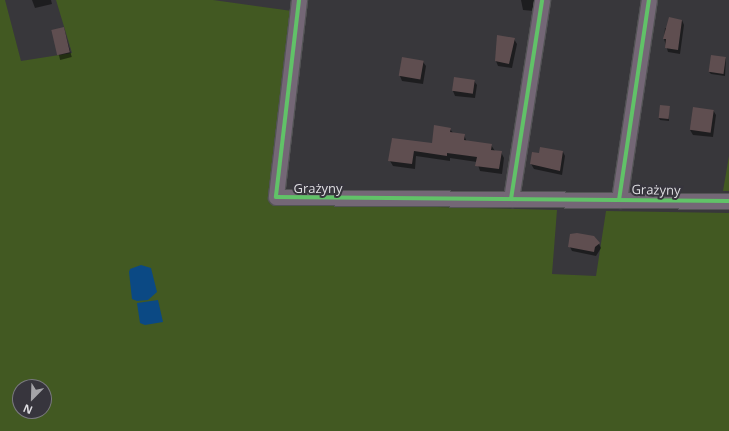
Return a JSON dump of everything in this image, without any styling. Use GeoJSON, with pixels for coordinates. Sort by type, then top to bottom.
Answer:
{"type":"FeatureCollection","features":[{"type":"Feature","properties":{"kind":"street","name":"Grażyny"},"geometry":{"type":"LineString","coordinates":[[299,0],[276,197],[729,201]]}},
{"type":"Feature","properties":{"kind":"street"},"geometry":{"type":"LineString","coordinates":[[511,199],[542,0]]}},
{"type":"Feature","properties":{"kind":"street"},"geometry":{"type":"LineString","coordinates":[[619,200],[649,0]]}},
{"type":"Feature","properties":{"kind":"green space"},"geometry":{"type":"Polygon","coordinates":[[[0,0],[5,0],[21,61],[72,53],[56,0],[213,0],[292,11],[269,203],[557,210],[552,274],[596,276],[606,211],[729,213],[729,431],[0,431],[0,0]]]}},
{"type":"Feature","properties":{"kind":"green space"},"geometry":{"type":"Polygon","coordinates":[[[729,156],[729,191],[723,191],[729,156]]]}},
{"type":"Feature","properties":{"kind":"water"},"geometry":{"type":"Polygon","coordinates":[[[141,265],[151,268],[157,292],[148,300],[137,301],[132,299],[129,272],[130,269],[141,265]]]}},
{"type":"Feature","properties":{"kind":"water"},"geometry":{"type":"Polygon","coordinates":[[[158,300],[163,322],[145,325],[140,323],[137,303],[158,300]]]}},
{"type":"Feature","properties":{"kind":"building"},"geometry":{"type":"Polygon","coordinates":[[[669,17],[682,20],[678,50],[665,48],[666,39],[663,39],[669,17]]]}},
{"type":"Feature","properties":{"kind":"building"},"geometry":{"type":"Polygon","coordinates":[[[64,27],[70,52],[57,55],[51,30],[64,27]]]}},
{"type":"Feature","properties":{"kind":"building"},"geometry":{"type":"Polygon","coordinates":[[[497,35],[515,38],[509,64],[495,61],[497,35]]]}},
{"type":"Feature","properties":{"kind":"building"},"geometry":{"type":"Polygon","coordinates":[[[711,55],[726,57],[723,74],[709,72],[711,55]]]}},
{"type":"Feature","properties":{"kind":"building"},"geometry":{"type":"Polygon","coordinates":[[[402,57],[424,61],[420,80],[399,76],[402,57]]]}},
{"type":"Feature","properties":{"kind":"building"},"geometry":{"type":"Polygon","coordinates":[[[454,77],[475,80],[473,94],[452,91],[454,77]]]}},
{"type":"Feature","properties":{"kind":"building"},"geometry":{"type":"Polygon","coordinates":[[[660,105],[670,106],[669,119],[659,118],[660,105]]]}},
{"type":"Feature","properties":{"kind":"building"},"geometry":{"type":"Polygon","coordinates":[[[693,107],[714,110],[711,133],[690,130],[693,107]]]}},
{"type":"Feature","properties":{"kind":"building"},"geometry":{"type":"Polygon","coordinates":[[[434,125],[451,128],[450,132],[465,134],[464,140],[492,144],[491,150],[502,151],[499,169],[475,166],[477,157],[447,153],[447,156],[414,151],[412,164],[388,161],[392,138],[432,143],[434,125]]]}},
{"type":"Feature","properties":{"kind":"building"},"geometry":{"type":"Polygon","coordinates":[[[540,147],[563,151],[560,171],[530,164],[532,152],[539,153],[540,147]]]}},
{"type":"Feature","properties":{"kind":"building"},"geometry":{"type":"Polygon","coordinates":[[[577,233],[594,236],[600,243],[595,247],[594,252],[568,247],[570,234],[577,233]]]}},
{"type":"Feature","properties":{"kind":"cycle path"},"geometry":{"type":"LineString","coordinates":[[299,0],[276,197],[729,201]]}},
{"type":"Feature","properties":{"kind":"cycle path"},"geometry":{"type":"LineString","coordinates":[[511,199],[542,0]]}},
{"type":"Feature","properties":{"kind":"cycle path"},"geometry":{"type":"LineString","coordinates":[[619,200],[649,0]]}}]}
